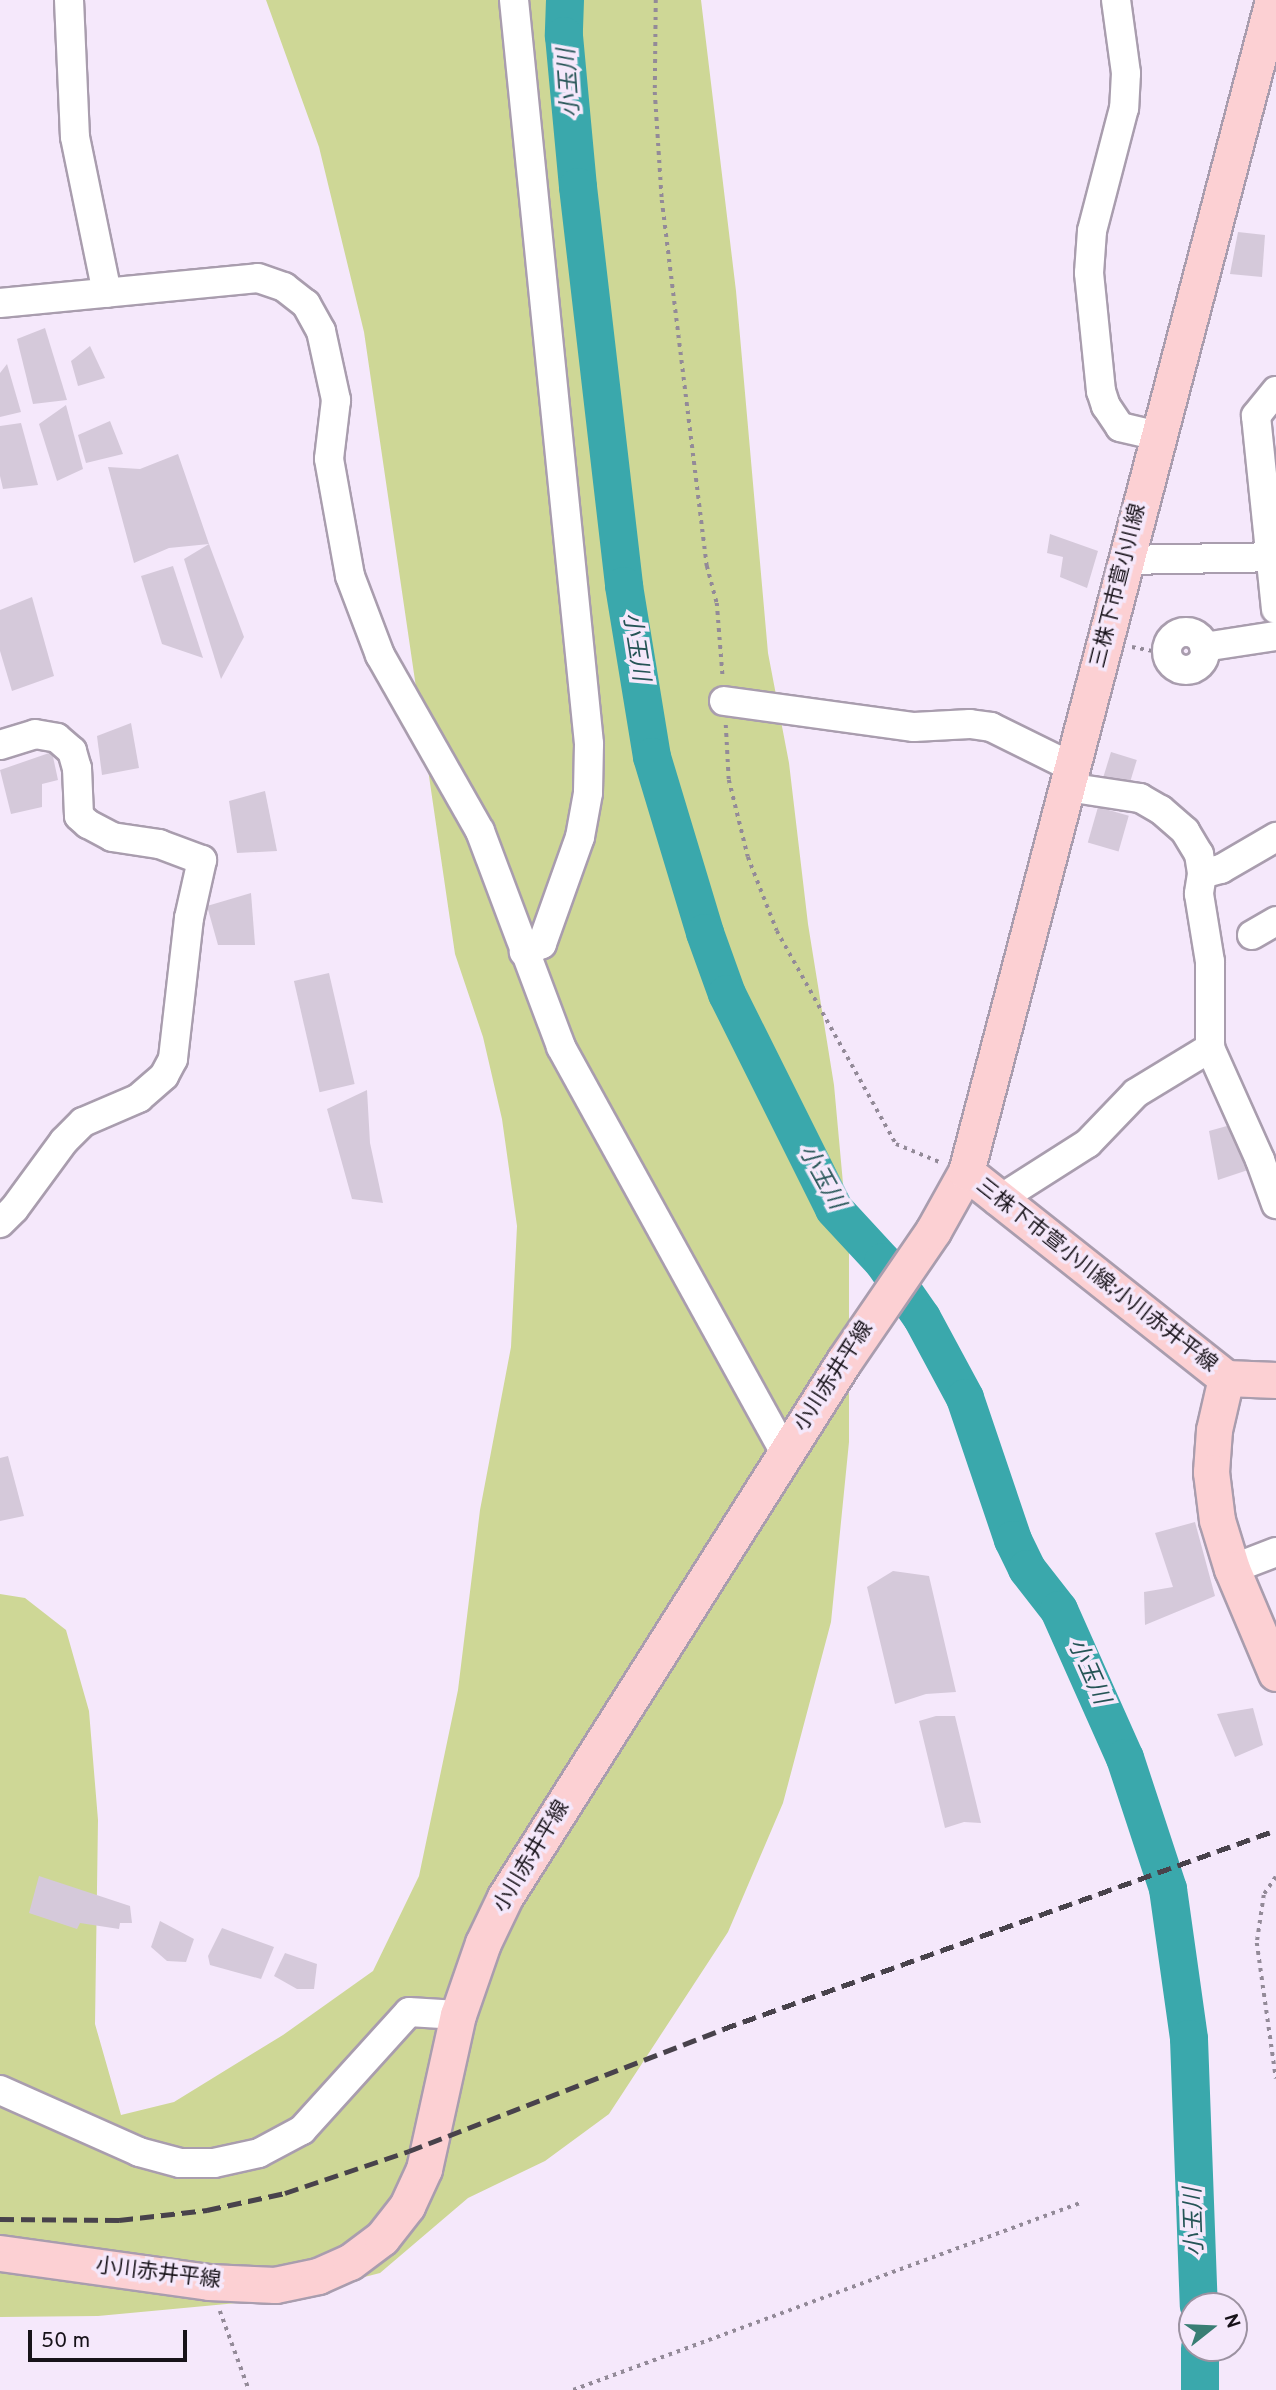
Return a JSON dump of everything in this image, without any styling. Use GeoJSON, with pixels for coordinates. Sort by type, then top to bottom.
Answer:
{"type":"FeatureCollection","features":[{"type":"Feature","properties":{"kind":"main road","name":"三株下市萱小川線"},"geometry":{"type":"LineString","coordinates":[[965,1172],[1107,639],[1158,436],[1266,70],[1273,0]]}},
{"type":"Feature","properties":{"kind":"main road","name":"三株下市萱小川線;小川赤井平線"},"geometry":{"type":"LineString","coordinates":[[965,1172],[997,1201],[1226,1378]]}},
{"type":"Feature","properties":{"kind":"main road","name":"小川赤井平線"},"geometry":{"type":"LineString","coordinates":[[0,2253],[209,2283],[275,2285],[318,2276],[350,2262],[382,2238],[407,2206],[424,2169],[458,2015],[483,1943],[505,1897],[844,1361],[933,1231],[965,1172]]}},
{"type":"Feature","properties":{"kind":"main road"},"geometry":{"type":"LineString","coordinates":[[1276,1380],[1226,1378],[1214,1430],[1211,1472],[1217,1520],[1232,1569],[1276,1672]]}},
{"type":"Feature","properties":{"kind":"street"},"geometry":{"type":"LineString","coordinates":[[69,0],[75,137],[107,293]]}},
{"type":"Feature","properties":{"kind":"street"},"geometry":{"type":"LineString","coordinates":[[514,0],[589,744],[588,793],[580,837],[542,944],[523,952]]}},
{"type":"Feature","properties":{"kind":"street"},"geometry":{"type":"LineString","coordinates":[[1116,0],[1126,73],[1124,108],[1092,231],[1090,286],[1106,406],[1120,427],[1158,436]]}},
{"type":"Feature","properties":{"kind":"street"},"geometry":{"type":"LineString","coordinates":[[0,303],[258,278],[284,287],[306,304],[321,331],[336,400],[329,459],[350,576],[380,655],[480,831],[523,952],[561,1047],[785,1453]]}},
{"type":"Feature","properties":{"kind":"street"},"geometry":{"type":"LineString","coordinates":[[1276,391],[1256,416],[1276,609]]}},
{"type":"Feature","properties":{"kind":"street"},"geometry":{"type":"LineString","coordinates":[[1125,560],[1272,558]]}},
{"type":"Feature","properties":{"kind":"street"},"geometry":{"type":"LineString","coordinates":[[1167,654],[1169,641],[1179,633],[1192,633],[1204,647],[1276,636]]}},
{"type":"Feature","properties":{"kind":"street"},"geometry":{"type":"LineString","coordinates":[[724,701],[914,727],[971,724],[991,727],[1070,777],[1140,798],[1161,810],[1185,831],[1199,854],[1202,874],[1199,894],[1210,961],[1210,1048],[1261,1160],[1276,1204]]}},
{"type":"Feature","properties":{"kind":"street"},"geometry":{"type":"LineString","coordinates":[[0,745],[35,734],[57,738],[72,751],[77,768],[79,816],[88,824],[111,837],[159,844],[202,860],[189,918],[173,1059],[164,1076],[139,1098],[83,1122],[64,1141],[15,1209],[0,1223]]}},
{"type":"Feature","properties":{"kind":"street"},"geometry":{"type":"LineString","coordinates":[[1202,874],[1221,869],[1276,837]]}},
{"type":"Feature","properties":{"kind":"street"},"geometry":{"type":"LineString","coordinates":[[1252,935],[1276,921]]}},
{"type":"Feature","properties":{"kind":"street"},"geometry":{"type":"LineString","coordinates":[[997,1201],[1088,1143],[1136,1093],[1210,1048]]}},
{"type":"Feature","properties":{"kind":"street"},"geometry":{"type":"LineString","coordinates":[[1232,1569],[1276,1552]]}},
{"type":"Feature","properties":{"kind":"street"},"geometry":{"type":"LineString","coordinates":[[0,2090],[139,2152],[180,2162],[214,2163],[259,2152],[302,2130],[409,2012],[458,2015]]}},
{"type":"Feature","properties":{"kind":"path"},"geometry":{"type":"LineString","coordinates":[[656,0],[655,92],[662,200],[707,566],[718,603],[729,780],[748,857],[777,931],[896,1144],[965,1172]]}},
{"type":"Feature","properties":{"kind":"path"},"geometry":{"type":"LineString","coordinates":[[1107,639],[1150,653],[1167,654]]}},
{"type":"Feature","properties":{"kind":"path"},"geometry":{"type":"LineString","coordinates":[[1276,1877],[1264,1895],[1257,1942],[1276,2079]]}},
{"type":"Feature","properties":{"kind":"path"},"geometry":{"type":"LineString","coordinates":[[573,2390],[1080,2203]]}},
{"type":"Feature","properties":{"kind":"path"},"geometry":{"type":"LineString","coordinates":[[209,2283],[249,2390]]}},
{"type":"Feature","properties":{"kind":"green space"},"geometry":{"type":"Polygon","coordinates":[[[266,0],[701,0],[736,291],[768,653],[789,763],[808,924],[834,1085],[849,1249],[849,1442],[831,1622],[783,1803],[728,1932],[609,2114],[545,2161],[468,2198],[380,2273],[279,2299],[98,2316],[0,2317],[0,1594],[25,1598],[66,1630],[89,1711],[98,1820],[95,2024],[121,2115],[174,2102],[283,2035],[373,1971],[419,1876],[458,1690],[480,1510],[511,1347],[517,1226],[502,1119],[483,1037],[455,954],[364,332],[319,147],[266,0]]]}},
{"type":"Feature","properties":{"kind":"building"},"geometry":{"type":"Polygon","coordinates":[[[1238,232],[1265,235],[1262,277],[1230,274],[1238,232]]]}},
{"type":"Feature","properties":{"kind":"building"},"geometry":{"type":"Polygon","coordinates":[[[45,328],[67,400],[33,404],[17,339],[45,328]]]}},
{"type":"Feature","properties":{"kind":"building"},"geometry":{"type":"Polygon","coordinates":[[[90,346],[105,378],[78,386],[71,361],[90,346]]]}},
{"type":"Feature","properties":{"kind":"building"},"geometry":{"type":"Polygon","coordinates":[[[7,364],[21,412],[0,417],[0,373],[7,364]]]}},
{"type":"Feature","properties":{"kind":"building"},"geometry":{"type":"Polygon","coordinates":[[[66,405],[83,469],[57,481],[39,424],[66,405]]]}},
{"type":"Feature","properties":{"kind":"building"},"geometry":{"type":"Polygon","coordinates":[[[110,421],[123,454],[86,463],[78,435],[110,421]]]}},
{"type":"Feature","properties":{"kind":"building"},"geometry":{"type":"Polygon","coordinates":[[[21,423],[38,485],[3,489],[0,476],[0,426],[21,423]]]}},
{"type":"Feature","properties":{"kind":"building"},"geometry":{"type":"Polygon","coordinates":[[[178,454],[209,544],[169,548],[134,563],[108,467],[140,469],[178,454]]]}},
{"type":"Feature","properties":{"kind":"building"},"geometry":{"type":"Polygon","coordinates":[[[1050,534],[1098,551],[1087,588],[1060,577],[1063,557],[1047,553],[1050,534]]]}},
{"type":"Feature","properties":{"kind":"building"},"geometry":{"type":"Polygon","coordinates":[[[209,544],[244,637],[221,679],[184,559],[209,544]]]}},
{"type":"Feature","properties":{"kind":"building"},"geometry":{"type":"Polygon","coordinates":[[[173,566],[203,658],[162,644],[141,576],[173,566]]]}},
{"type":"Feature","properties":{"kind":"building"},"geometry":{"type":"Polygon","coordinates":[[[32,597],[54,676],[12,691],[0,651],[0,610],[32,597]]]}},
{"type":"Feature","properties":{"kind":"building"},"geometry":{"type":"Polygon","coordinates":[[[131,723],[139,768],[102,775],[97,736],[131,723]]]}},
{"type":"Feature","properties":{"kind":"building"},"geometry":{"type":"Polygon","coordinates":[[[52,752],[58,780],[42,784],[42,807],[11,814],[0,770],[52,752]]]}},
{"type":"Feature","properties":{"kind":"building"},"geometry":{"type":"Polygon","coordinates":[[[1111,752],[1137,760],[1127,792],[1101,785],[1111,752]]]}},
{"type":"Feature","properties":{"kind":"building"},"geometry":{"type":"Polygon","coordinates":[[[265,791],[277,851],[237,853],[229,801],[265,791]]]}},
{"type":"Feature","properties":{"kind":"building"},"geometry":{"type":"Polygon","coordinates":[[[1098,807],[1129,816],[1119,851],[1088,843],[1098,807]]]}},
{"type":"Feature","properties":{"kind":"building"},"geometry":{"type":"Polygon","coordinates":[[[251,893],[255,945],[218,945],[207,906],[251,893]]]}},
{"type":"Feature","properties":{"kind":"building"},"geometry":{"type":"Polygon","coordinates":[[[329,973],[355,1084],[320,1092],[294,981],[329,973]]]}},
{"type":"Feature","properties":{"kind":"building"},"geometry":{"type":"Polygon","coordinates":[[[367,1090],[370,1143],[383,1203],[352,1199],[327,1109],[367,1090]]]}},
{"type":"Feature","properties":{"kind":"building"},"geometry":{"type":"Polygon","coordinates":[[[1234,1124],[1248,1170],[1218,1180],[1209,1131],[1234,1124]]]}},
{"type":"Feature","properties":{"kind":"building"},"geometry":{"type":"Polygon","coordinates":[[[8,1456],[24,1516],[0,1521],[0,1458],[8,1456]]]}},
{"type":"Feature","properties":{"kind":"building"},"geometry":{"type":"Polygon","coordinates":[[[1195,1522],[1215,1596],[1145,1625],[1144,1592],[1173,1587],[1155,1533],[1195,1522]]]}},
{"type":"Feature","properties":{"kind":"building"},"geometry":{"type":"Polygon","coordinates":[[[893,1571],[929,1576],[956,1692],[926,1694],[895,1704],[867,1587],[893,1571]]]}},
{"type":"Feature","properties":{"kind":"building"},"geometry":{"type":"Polygon","coordinates":[[[1253,1708],[1263,1745],[1235,1757],[1217,1714],[1253,1708]]]}},
{"type":"Feature","properties":{"kind":"building"},"geometry":{"type":"Polygon","coordinates":[[[936,1716],[955,1716],[981,1823],[964,1822],[945,1828],[919,1721],[936,1716]]]}},
{"type":"Feature","properties":{"kind":"building"},"geometry":{"type":"Polygon","coordinates":[[[39,1876],[130,1906],[132,1923],[120,1923],[119,1929],[80,1923],[77,1929],[29,1913],[39,1876]]]}},
{"type":"Feature","properties":{"kind":"building"},"geometry":{"type":"Polygon","coordinates":[[[160,1921],[194,1939],[186,1962],[167,1961],[151,1947],[160,1921]]]}},
{"type":"Feature","properties":{"kind":"building"},"geometry":{"type":"Polygon","coordinates":[[[222,1928],[274,1947],[261,1979],[210,1965],[208,1956],[222,1928]]]}},
{"type":"Feature","properties":{"kind":"building"},"geometry":{"type":"Polygon","coordinates":[[[285,1953],[317,1964],[314,1989],[297,1989],[274,1976],[285,1953]]]}},
{"type":"Feature","properties":{"kind":"waterway","name":"小玉川"},"geometry":{"type":"LineString","coordinates":[[565,0],[564,36],[578,187],[624,586],[652,757],[705,933],[727,994],[834,1209],[883,1262],[922,1318],[965,1398],[1013,1540],[1027,1569],[1059,1610],[1125,1758],[1168,1889],[1189,2039],[1198,2292]]}},
{"type":"Feature","properties":{"kind":"waterway","name":"小玉川"},"geometry":{"type":"LineString","coordinates":[[1200,2362],[1200,2390]]}},
{"type":"Feature","properties":{"kind":"railway"},"geometry":{"type":"LineString","coordinates":[[0,2219],[119,2220],[207,2210],[285,2193],[409,2151],[723,2029],[1276,1830]]}}]}
